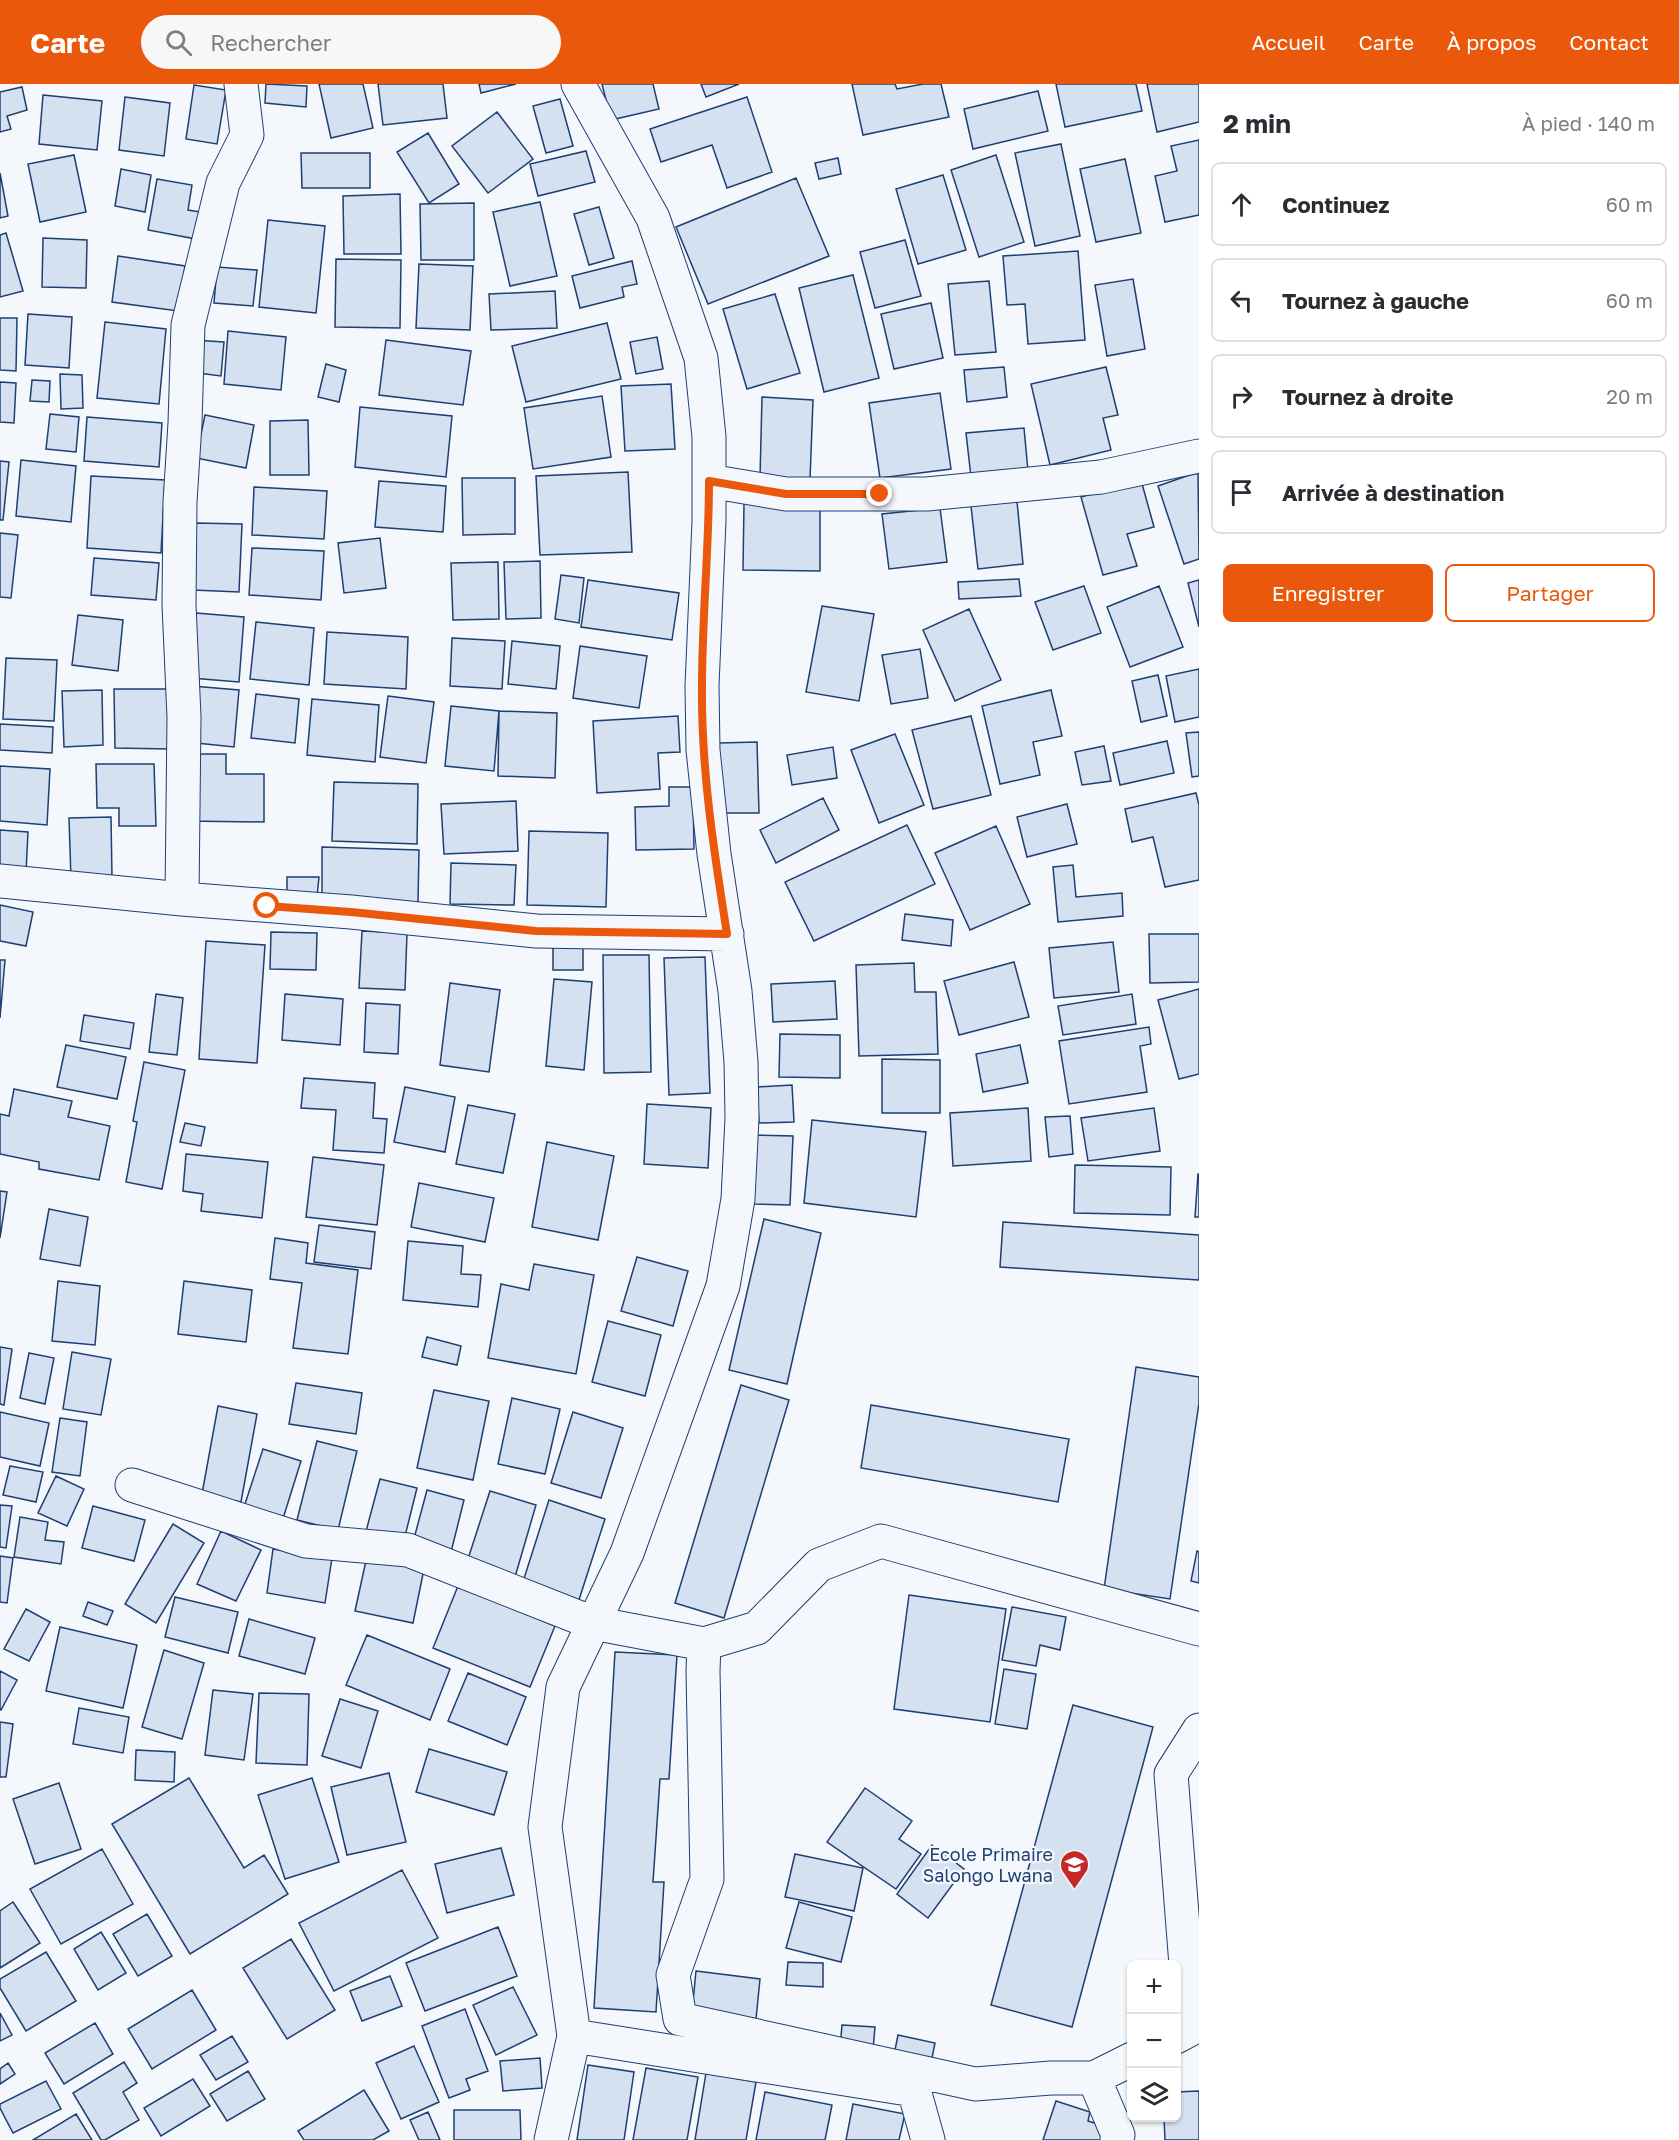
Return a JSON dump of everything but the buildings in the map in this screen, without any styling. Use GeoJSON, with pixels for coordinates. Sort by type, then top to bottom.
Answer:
{"type":"FeatureCollection","features":[{"type":"Feature","properties":{"kind":"street"},"geometry":{"type":"LineString","coordinates":[[182,899],[184,717],[179,605],[180,502],[188,325],[223,183],[247,135],[241,84]]}},
{"type":"Feature","properties":{"kind":"street"},"geometry":{"type":"LineString","coordinates":[[551,2140],[574,2036],[545,1827],[564,1687],[627,1553],[723,1286],[738,1199],[742,1118],[741,1062],[736,1003],[714,854],[704,750],[702,686],[709,521],[709,437],[701,358],[653,218],[578,84]]}},
{"type":"Feature","properties":{"kind":"street"},"geometry":{"type":"LineString","coordinates":[[709,481],[786,494],[927,494],[1101,477],[1199,456]]}},
{"type":"Feature","properties":{"kind":"street"},"geometry":{"type":"LineString","coordinates":[[0,881],[536,931],[727,934]]}},
{"type":"Feature","properties":{"kind":"street"},"geometry":{"type":"LineString","coordinates":[[132,1485],[306,1541],[408,1550],[593,1623],[704,1644],[757,1628],[819,1565],[880,1541],[1199,1629]]}},
{"type":"Feature","properties":{"kind":"street"},"geometry":{"type":"LineString","coordinates":[[704,1644],[707,1879],[673,1975],[680,2019],[975,2084],[1051,2078],[1094,2078],[1127,2061]]}},
{"type":"Feature","properties":{"kind":"street"},"geometry":{"type":"LineString","coordinates":[[1181,2035],[1191,2030],[1171,1774],[1199,1730]]}},
{"type":"Feature","properties":{"kind":"street"},"geometry":{"type":"LineString","coordinates":[[574,2036],[914,2090],[928,2140]]}},
{"type":"Feature","properties":{"kind":"street"},"geometry":{"type":"LineString","coordinates":[[1094,2078],[1118,2135],[1117,2140]]}},
{"type":"Feature","properties":{"kind":"place","name":"Ecole Primaire Salongo Lwana"},"geometry":{"type":"Point","coordinates":[1074,1890]}},
{"type":"Feature","properties":{"kind":"route"},"geometry":{"type":"LineString","coordinates":[[267,906],[536,931],[727,934],[714,854],[704,750],[702,686],[709,481],[786,494],[880,494]]}}]}
